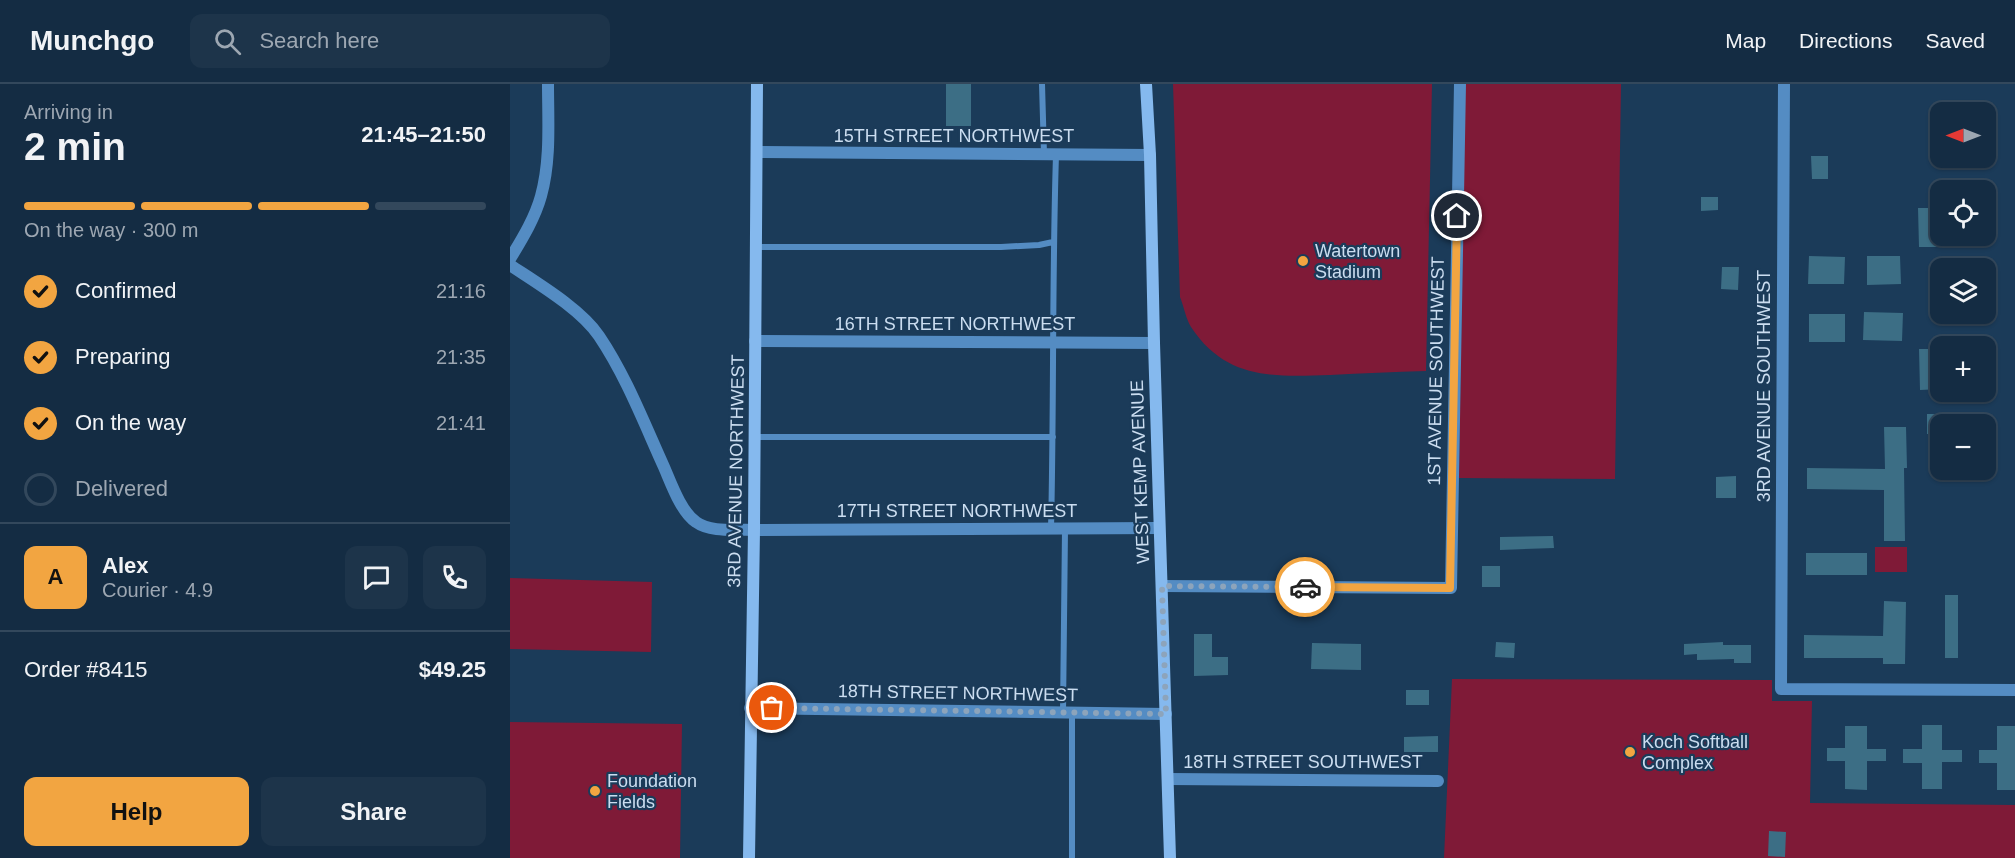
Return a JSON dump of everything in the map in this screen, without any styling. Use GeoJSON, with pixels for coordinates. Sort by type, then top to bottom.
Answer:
{"type":"FeatureCollection","features":[{"type":"Feature","properties":{"kind":"street"},"geometry":{"type":"LineString","coordinates":[[510,259],[530,225],[541,198],[548,146],[548,84]]}},
{"type":"Feature","properties":{"kind":"street","name":"3RD AVENUE NORTHWEST"},"geometry":{"type":"LineString","coordinates":[[749,858],[758,84]]}},
{"type":"Feature","properties":{"kind":"street","name":"WEST KEMP AVENUE"},"geometry":{"type":"LineString","coordinates":[[1146,84],[1170,858]]}},
{"type":"Feature","properties":{"kind":"street","name":"1ST AVENUE SOUTHWEST"},"geometry":{"type":"LineString","coordinates":[[1162,586],[1450,588],[1460,84]]}},
{"type":"Feature","properties":{"kind":"street","name":"3RD AVENUE SOUTHWEST"},"geometry":{"type":"LineString","coordinates":[[1784,84],[1781,689],[2015,690]]}},
{"type":"Feature","properties":{"kind":"street","name":"15TH STREET NORTHWEST"},"geometry":{"type":"LineString","coordinates":[[757,152],[1150,155]]}},
{"type":"Feature","properties":{"kind":"street","name":"17TH STREET NORTHWEST"},"geometry":{"type":"LineString","coordinates":[[510,265],[547,290],[598,333],[630,392],[682,505],[696,522],[712,528],[754,530],[1160,528]]}},
{"type":"Feature","properties":{"kind":"street","name":"16TH STREET NORTHWEST"},"geometry":{"type":"LineString","coordinates":[[755,341],[1154,343]]}},
{"type":"Feature","properties":{"kind":"street","name":"18TH STREET NORTHWEST"},"geometry":{"type":"LineString","coordinates":[[750,708],[1166,714]]}},
{"type":"Feature","properties":{"kind":"street","name":"18TH STREET SOUTHWEST"},"geometry":{"type":"LineString","coordinates":[[1168,779],[1438,781]]}},
{"type":"Feature","properties":{"kind":"lane"},"geometry":{"type":"LineString","coordinates":[[1042,84],[1050,154],[1053,242],[1051,529]]}},
{"type":"Feature","properties":{"kind":"lane"},"geometry":{"type":"LineString","coordinates":[[756,247],[1001,247],[1053,242]]}},
{"type":"Feature","properties":{"kind":"lane"},"geometry":{"type":"LineString","coordinates":[[755,437],[1053,436]]}},
{"type":"Feature","properties":{"kind":"lane"},"geometry":{"type":"LineString","coordinates":[[1065,529],[1072,858]]}},
{"type":"Feature","properties":{"kind":"shaded area","name":"Watertown Stadium"},"geometry":{"type":"Polygon","coordinates":[[[1173,84],[1432,84],[1426,371],[1309,376],[1271,375],[1236,366],[1220,357],[1205,344],[1189,324],[1180,297],[1173,84]]]}},
{"type":"Feature","properties":{"kind":"shaded area"},"geometry":{"type":"Polygon","coordinates":[[[1465,84],[1621,84],[1615,479],[1459,478],[1465,84]]]}},
{"type":"Feature","properties":{"kind":"shaded area"},"geometry":{"type":"Polygon","coordinates":[[[1875,547],[1907,547],[1907,572],[1875,572],[1875,547]]]}},
{"type":"Feature","properties":{"kind":"shaded area"},"geometry":{"type":"Polygon","coordinates":[[[510,578],[652,582],[651,652],[510,649],[510,578]]]}},
{"type":"Feature","properties":{"kind":"shaded area","name":"Koch Softball Complex"},"geometry":{"type":"Polygon","coordinates":[[[1452,679],[1772,680],[1772,701],[1812,701],[1810,803],[2015,805],[2015,858],[1444,858],[1452,679]]]}},
{"type":"Feature","properties":{"kind":"shaded area","name":"Foundation Fields"},"geometry":{"type":"Polygon","coordinates":[[[510,722],[682,724],[680,858],[510,858],[510,722]]]}},
{"type":"Feature","properties":{"kind":"building"},"geometry":{"type":"Polygon","coordinates":[[[946,84],[971,84],[971,126],[946,126],[946,84]]]}},
{"type":"Feature","properties":{"kind":"building"},"geometry":{"type":"Polygon","coordinates":[[[1811,156],[1828,156],[1828,179],[1812,179],[1811,156]]]}},
{"type":"Feature","properties":{"kind":"building"},"geometry":{"type":"Polygon","coordinates":[[[1701,197],[1718,197],[1718,210],[1701,211],[1701,197]]]}},
{"type":"Feature","properties":{"kind":"building"},"geometry":{"type":"Polygon","coordinates":[[[1918,208],[1930,208],[1930,246],[1947,247],[1919,247],[1918,208]]]}},
{"type":"Feature","properties":{"kind":"building"},"geometry":{"type":"Polygon","coordinates":[[[1809,256],[1845,257],[1844,284],[1808,284],[1809,256]]]}},
{"type":"Feature","properties":{"kind":"building"},"geometry":{"type":"Polygon","coordinates":[[[1867,256],[1900,256],[1901,284],[1867,285],[1867,256]]]}},
{"type":"Feature","properties":{"kind":"building"},"geometry":{"type":"Polygon","coordinates":[[[1722,267],[1739,267],[1738,290],[1721,289],[1722,267]]]}},
{"type":"Feature","properties":{"kind":"building"},"geometry":{"type":"Polygon","coordinates":[[[1864,312],[1903,313],[1902,341],[1863,340],[1864,312]]]}},
{"type":"Feature","properties":{"kind":"building"},"geometry":{"type":"Polygon","coordinates":[[[1809,314],[1845,314],[1845,342],[1809,342],[1809,314]]]}},
{"type":"Feature","properties":{"kind":"building"},"geometry":{"type":"Polygon","coordinates":[[[1919,349],[1930,349],[1930,390],[1920,390],[1919,349]]]}},
{"type":"Feature","properties":{"kind":"building"},"geometry":{"type":"Polygon","coordinates":[[[1927,414],[1930,414],[1930,434],[1927,434],[1927,414]]]}},
{"type":"Feature","properties":{"kind":"building"},"geometry":{"type":"Polygon","coordinates":[[[1884,427],[1906,427],[1905,541],[1884,541],[1884,490],[1807,489],[1807,468],[1885,469],[1884,427]]]}},
{"type":"Feature","properties":{"kind":"building"},"geometry":{"type":"Polygon","coordinates":[[[1736,476],[1736,498],[1716,498],[1716,477],[1736,476]]]}},
{"type":"Feature","properties":{"kind":"building"},"geometry":{"type":"Polygon","coordinates":[[[1553,536],[1554,548],[1500,550],[1500,537],[1553,536]]]}},
{"type":"Feature","properties":{"kind":"building"},"geometry":{"type":"Polygon","coordinates":[[[1806,553],[1867,553],[1867,575],[1806,575],[1806,553]]]}},
{"type":"Feature","properties":{"kind":"building"},"geometry":{"type":"Polygon","coordinates":[[[1482,566],[1500,566],[1500,587],[1482,587],[1482,566]]]}},
{"type":"Feature","properties":{"kind":"building"},"geometry":{"type":"Polygon","coordinates":[[[1945,595],[1958,595],[1958,658],[1945,658],[1945,595]]]}},
{"type":"Feature","properties":{"kind":"building"},"geometry":{"type":"Polygon","coordinates":[[[1884,601],[1906,602],[1905,664],[1883,664],[1883,658],[1804,658],[1804,635],[1883,636],[1884,601]]]}},
{"type":"Feature","properties":{"kind":"building"},"geometry":{"type":"Polygon","coordinates":[[[1194,634],[1212,634],[1212,657],[1228,657],[1228,675],[1194,676],[1194,634]]]}},
{"type":"Feature","properties":{"kind":"building"},"geometry":{"type":"Polygon","coordinates":[[[1496,642],[1515,643],[1514,658],[1495,657],[1496,642]]]}},
{"type":"Feature","properties":{"kind":"building"},"geometry":{"type":"Polygon","coordinates":[[[1723,642],[1723,645],[1751,645],[1751,663],[1734,663],[1734,659],[1697,660],[1697,654],[1684,655],[1684,644],[1723,642]]]}},
{"type":"Feature","properties":{"kind":"building"},"geometry":{"type":"Polygon","coordinates":[[[1312,643],[1361,644],[1361,670],[1311,669],[1312,643]]]}},
{"type":"Feature","properties":{"kind":"building"},"geometry":{"type":"Polygon","coordinates":[[[1406,690],[1429,690],[1429,705],[1406,705],[1406,690]]]}},
{"type":"Feature","properties":{"kind":"building"},"geometry":{"type":"Polygon","coordinates":[[[1922,725],[1942,725],[1942,750],[1962,750],[1962,762],[1942,762],[1942,789],[1922,789],[1922,763],[1903,763],[1903,749],[1922,749],[1922,725]]]}},
{"type":"Feature","properties":{"kind":"building"},"geometry":{"type":"Polygon","coordinates":[[[1845,726],[1867,726],[1867,749],[1886,749],[1886,761],[1867,761],[1867,790],[1845,789],[1845,761],[1827,761],[1827,748],[1845,748],[1845,726]]]}},
{"type":"Feature","properties":{"kind":"building"},"geometry":{"type":"Polygon","coordinates":[[[1997,726],[2015,726],[2015,790],[1997,790],[1997,763],[1979,763],[1979,750],[1997,750],[1997,726]]]}},
{"type":"Feature","properties":{"kind":"building"},"geometry":{"type":"Polygon","coordinates":[[[1438,736],[1438,752],[1404,752],[1404,737],[1438,736]]]}},
{"type":"Feature","properties":{"kind":"building"},"geometry":{"type":"Polygon","coordinates":[[[1769,831],[1786,832],[1785,857],[1768,856],[1769,831]]]}},
{"type":"Feature","properties":{"kind":"way so far"},"geometry":{"type":"LineString","coordinates":[[772,708],[1166,714],[1162,586],[1305,587]]}},
{"type":"Feature","properties":{"kind":"place","name":"Watertown Stadium"},"geometry":{"type":"Point","coordinates":[1303,261]}},
{"type":"Feature","properties":{"kind":"place","name":"Koch Softball Complex"},"geometry":{"type":"Point","coordinates":[1630,752]}},
{"type":"Feature","properties":{"kind":"place","name":"Foundation Fields"},"geometry":{"type":"Point","coordinates":[595,791]}},
{"type":"Feature","properties":{"kind":"route"},"geometry":{"type":"LineString","coordinates":[[1305,587],[1450,588],[1457,216]]}}]}
